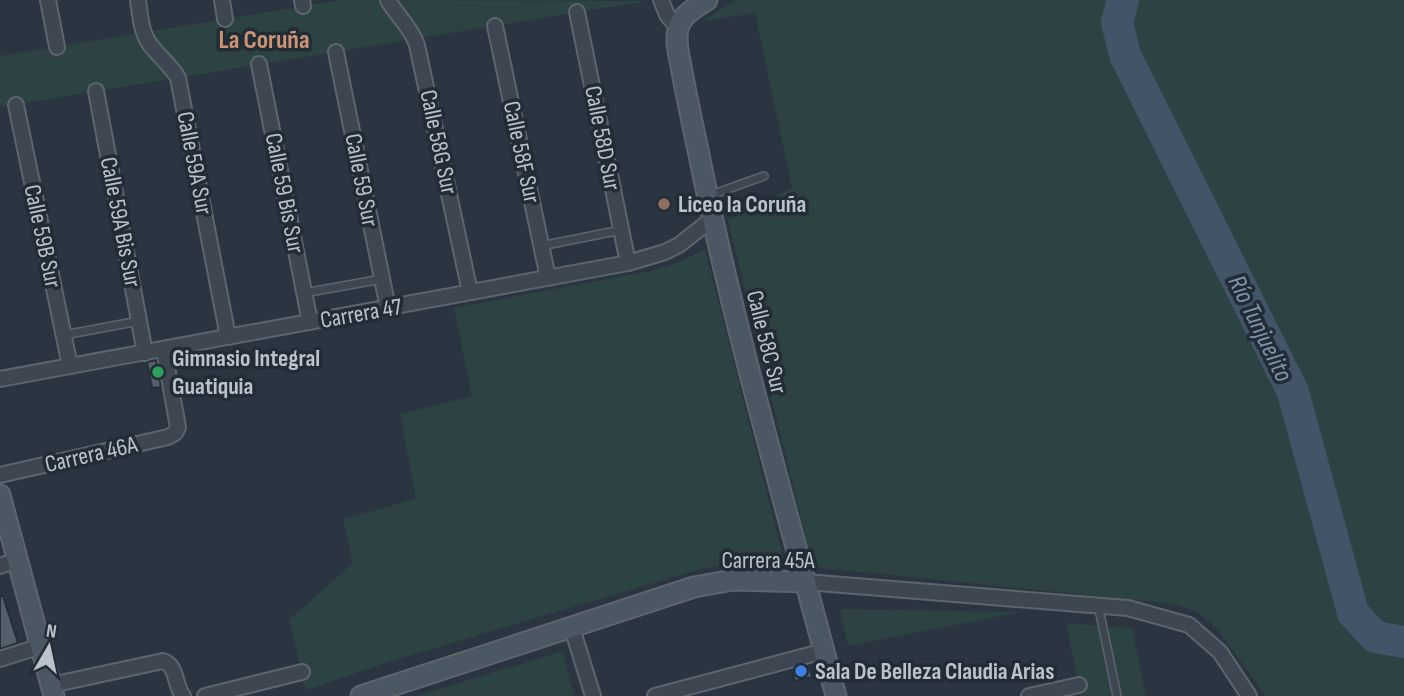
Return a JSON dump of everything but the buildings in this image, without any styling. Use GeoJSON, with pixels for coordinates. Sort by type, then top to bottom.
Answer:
{"type":"FeatureCollection","features":[{"type":"Feature","properties":{"kind":"street"},"geometry":{"type":"LineString","coordinates":[[48,0],[57,47]]}},
{"type":"Feature","properties":{"kind":"street","name":"Calle 59A Sur"},"geometry":{"type":"LineString","coordinates":[[138,0],[144,32],[149,43],[178,78],[228,337]]}},
{"type":"Feature","properties":{"kind":"street"},"geometry":{"type":"LineString","coordinates":[[222,0],[226,19]]}},
{"type":"Feature","properties":{"kind":"street","name":"Calle 58G Sur"},"geometry":{"type":"LineString","coordinates":[[388,0],[410,29],[417,45],[470,292]]}},
{"type":"Feature","properties":{"kind":"street","name":"Calle 58C Sur"},"geometry":{"type":"LineString","coordinates":[[661,0],[667,15],[678,28],[681,63],[712,219],[745,357],[836,696]]}},
{"type":"Feature","properties":{"kind":"street"},"geometry":{"type":"LineString","coordinates":[[678,28],[688,13],[707,0]]}},
{"type":"Feature","properties":{"kind":"street","name":"Calle 58D Sur"},"geometry":{"type":"LineString","coordinates":[[577,12],[628,263]]}},
{"type":"Feature","properties":{"kind":"street","name":"Calle 58F Sur"},"geometry":{"type":"LineString","coordinates":[[495,26],[548,278]]}},
{"type":"Feature","properties":{"kind":"street","name":"Calle 59 Sur"},"geometry":{"type":"LineString","coordinates":[[335,52],[388,308]]}},
{"type":"Feature","properties":{"kind":"street","name":"Calle 59 Bis Sur"},"geometry":{"type":"LineString","coordinates":[[259,64],[310,322]]}},
{"type":"Feature","properties":{"kind":"street","name":"Calle 59A Bis Sur"},"geometry":{"type":"LineString","coordinates":[[96,91],[145,353]]}},
{"type":"Feature","properties":{"kind":"street","name":"Calle 59B Sur"},"geometry":{"type":"LineString","coordinates":[[16,105],[69,366]]}},
{"type":"Feature","properties":{"kind":"street","name":"Carrera 47"},"geometry":{"type":"LineString","coordinates":[[0,379],[628,263],[679,245],[712,219]]}},
{"type":"Feature","properties":{"kind":"street","name":"Carrera 46A"},"geometry":{"type":"LineString","coordinates":[[0,475],[168,437],[175,433],[178,426],[164,350]]}},
{"type":"Feature","properties":{"kind":"street"},"geometry":{"type":"LineString","coordinates":[[0,495],[9,563],[41,646],[53,691],[163,662],[172,667],[183,696]]}},
{"type":"Feature","properties":{"kind":"street","name":"Carrera 45A"},"geometry":{"type":"LineString","coordinates":[[361,696],[694,587],[733,580],[806,582],[1128,608],[1189,625],[1220,652],[1249,696]]}},
{"type":"Feature","properties":{"kind":"street"},"geometry":{"type":"LineString","coordinates":[[572,628],[593,696]]}},
{"type":"Feature","properties":{"kind":"street"},"geometry":{"type":"LineString","coordinates":[[0,659],[41,646]]}},
{"type":"Feature","properties":{"kind":"street"},"geometry":{"type":"LineString","coordinates":[[655,696],[824,651]]}},
{"type":"Feature","properties":{"kind":"street"},"geometry":{"type":"LineString","coordinates":[[205,696],[302,672]]}},
{"type":"Feature","properties":{"kind":"street"},"geometry":{"type":"LineString","coordinates":[[1029,696],[1079,685]]}},
{"type":"Feature","properties":{"kind":"lane"},"geometry":{"type":"LineString","coordinates":[[707,196],[764,176]]}},
{"type":"Feature","properties":{"kind":"lane"},"geometry":{"type":"LineString","coordinates":[[541,246],[621,230]]}},
{"type":"Feature","properties":{"kind":"lane"},"geometry":{"type":"LineString","coordinates":[[304,293],[382,279]]}},
{"type":"Feature","properties":{"kind":"lane"},"geometry":{"type":"LineString","coordinates":[[63,336],[139,321]]}},
{"type":"Feature","properties":{"kind":"lane"},"geometry":{"type":"LineString","coordinates":[[1098,604],[1117,696]]}},
{"type":"Feature","properties":{"kind":"green space"},"geometry":{"type":"Polygon","coordinates":[[[341,0],[646,1],[0,107],[0,56],[341,0]]]}},
{"type":"Feature","properties":{"kind":"green space"},"geometry":{"type":"Polygon","coordinates":[[[736,0],[1404,0],[1404,696],[1266,696],[1217,629],[1198,612],[1175,604],[813,567],[728,220],[792,188],[755,13],[703,21],[736,0]]]}},
{"type":"Feature","properties":{"kind":"green space"},"geometry":{"type":"Polygon","coordinates":[[[705,250],[786,568],[744,564],[701,569],[388,662],[306,690],[289,620],[353,563],[343,519],[416,499],[400,414],[472,396],[454,308],[651,271],[705,250]]]}},
{"type":"Feature","properties":{"kind":"green space"},"geometry":{"type":"Polygon","coordinates":[[[840,609],[1020,612],[848,646],[840,609]]]}},
{"type":"Feature","properties":{"kind":"green space"},"geometry":{"type":"Polygon","coordinates":[[[1066,623],[1132,628],[1146,696],[1081,696],[1066,623]]]}},
{"type":"Feature","properties":{"kind":"green space"},"geometry":{"type":"Polygon","coordinates":[[[563,651],[574,696],[417,696],[563,651]]]}},
{"type":"Feature","properties":{"kind":"waterway","name":"Río Tunjuelito"},"geometry":{"type":"LineString","coordinates":[[1123,0],[1117,22],[1125,55],[1293,392],[1353,613],[1375,637],[1404,642]]}},
{"type":"Feature","properties":{"kind":"place","name":"Liceo la Coruña"},"geometry":{"type":"Point","coordinates":[664,204]}},
{"type":"Feature","properties":{"kind":"place","name":"Gimnasio Integral Guatiquia"},"geometry":{"type":"Point","coordinates":[158,372]}},
{"type":"Feature","properties":{"kind":"place","name":"Sala De Belleza Claudia Arias"},"geometry":{"type":"Point","coordinates":[801,671]}},
{"type":"Feature","properties":{"kind":"district","name":"La Coruña"},"geometry":{"type":"Point","coordinates":[264,39]}}]}
